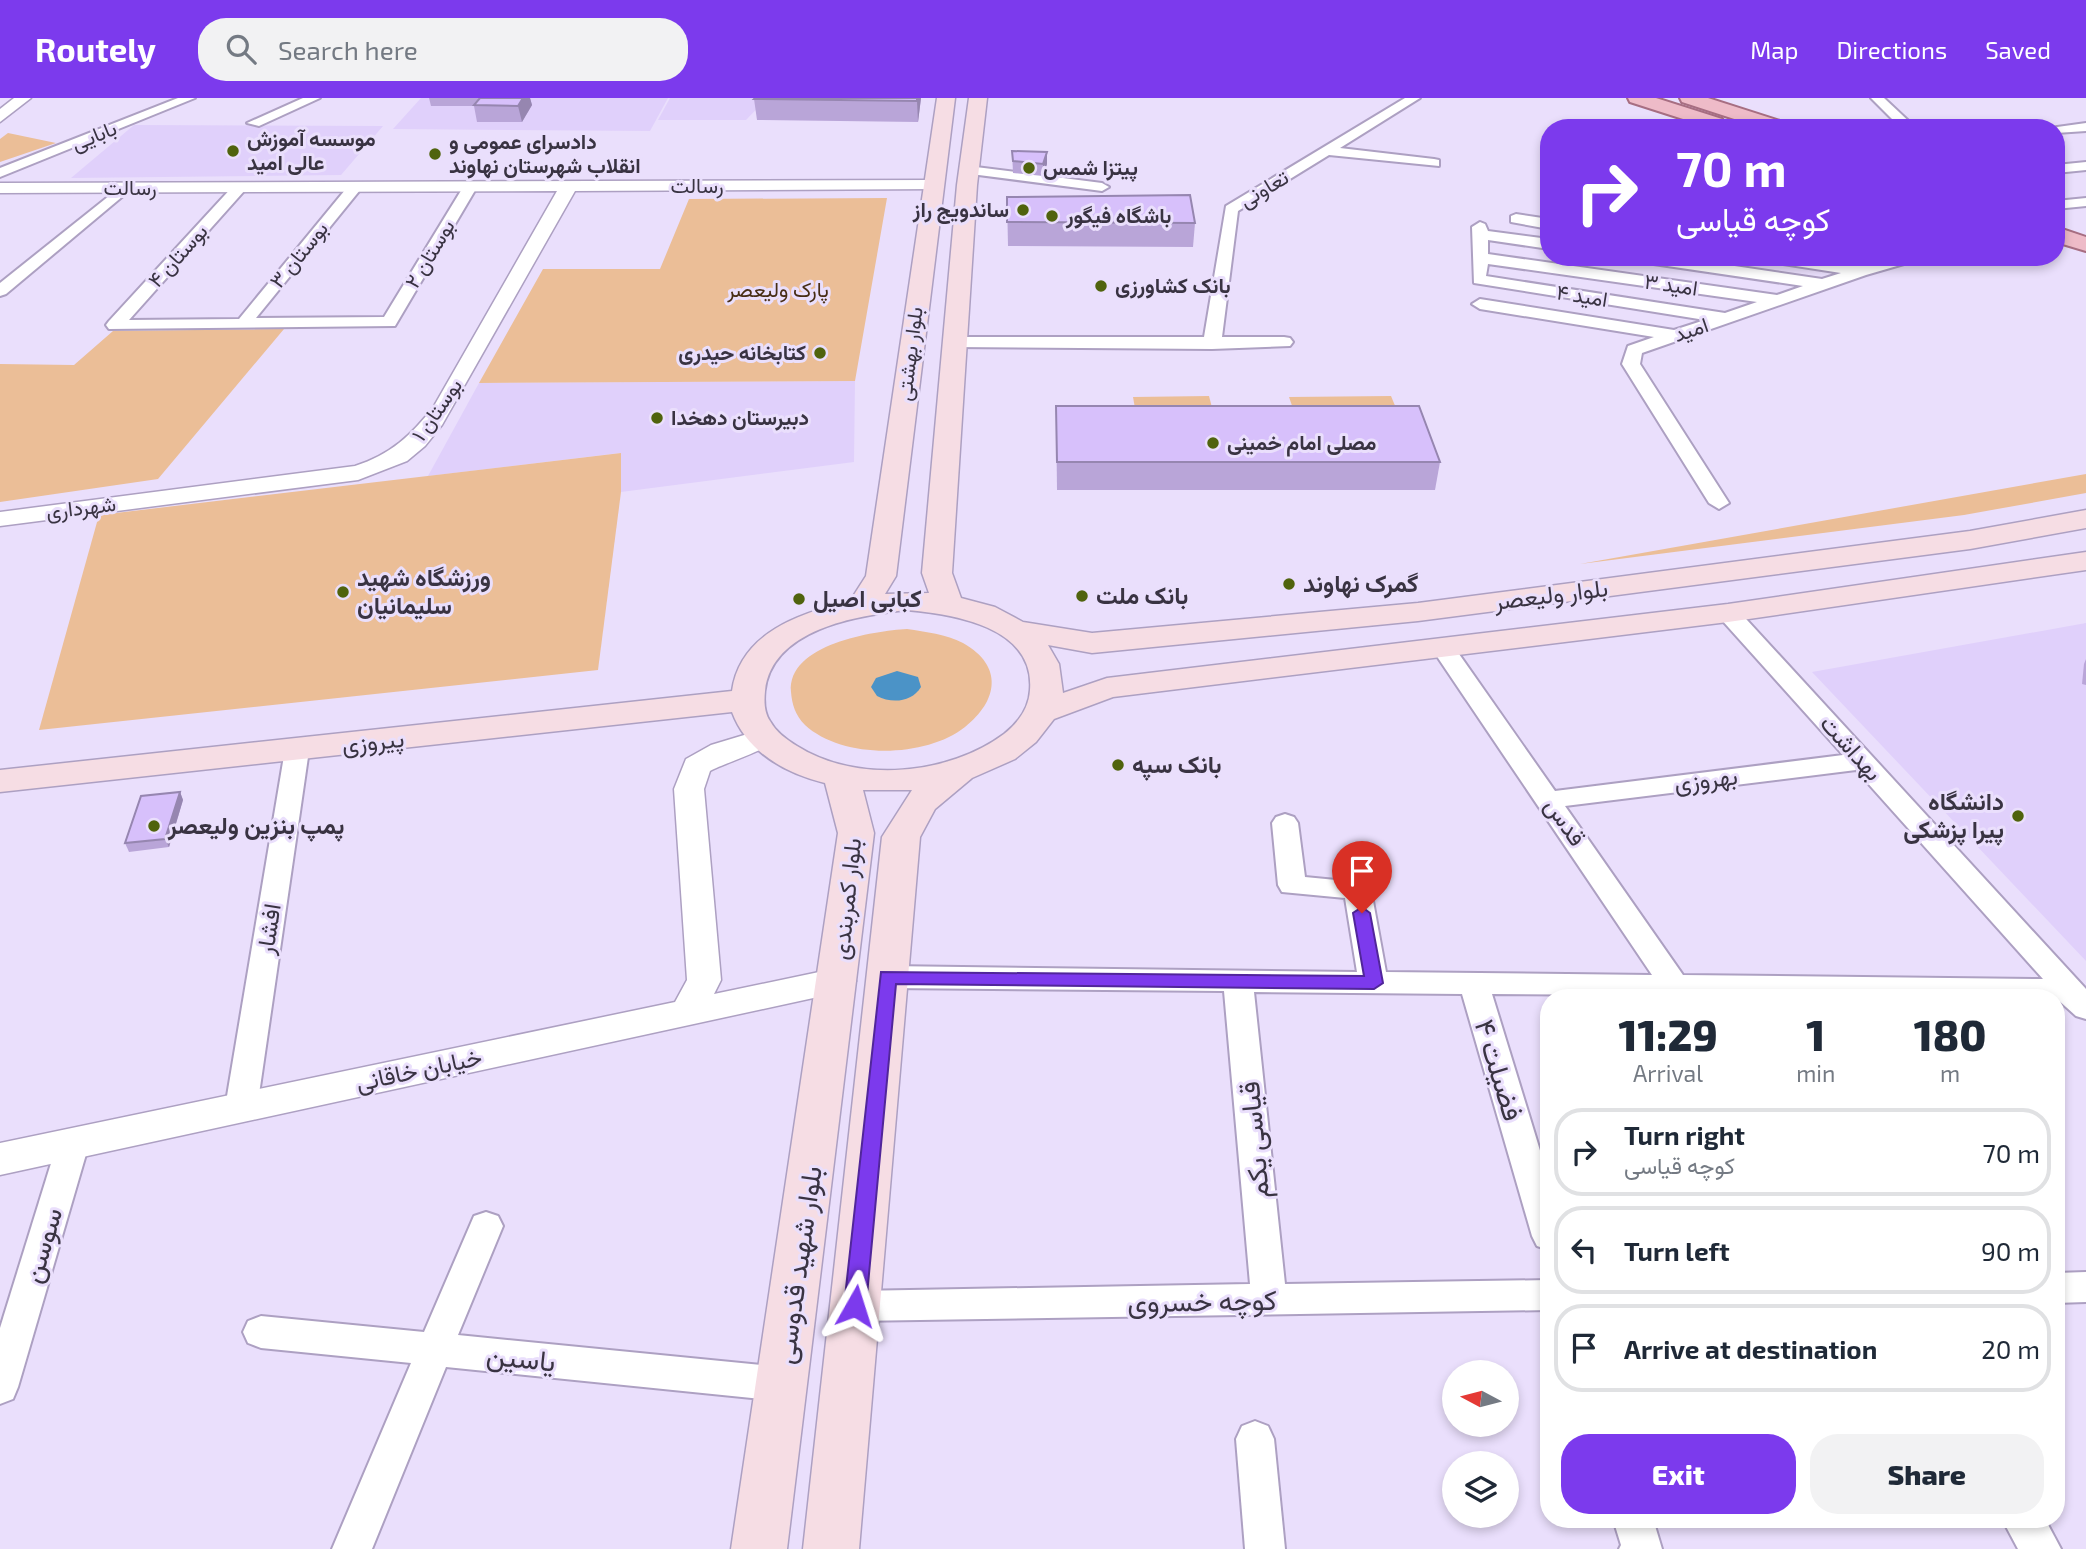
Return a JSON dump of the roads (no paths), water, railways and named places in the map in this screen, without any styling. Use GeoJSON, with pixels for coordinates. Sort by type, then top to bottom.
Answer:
{"type":"FeatureCollection","features":[{"type":"Feature","properties":{"kind":"main road","name":"بلوار بهشتی"},"geometry":{"type":"LineString","coordinates":[[863,605],[881,576],[932,185],[946,98]]}},
{"type":"Feature","properties":{"kind":"main road","name":"بلوار بهشتی"},"geometry":{"type":"LineString","coordinates":[[948,604],[937,573],[967,178],[978,98]]}},
{"type":"Feature","properties":{"kind":"main road"},"geometry":{"type":"LineString","coordinates":[[1637,98],[1701,119]]}},
{"type":"Feature","properties":{"kind":"main road"},"geometry":{"type":"LineString","coordinates":[[1689,98],[1754,119]]}},
{"type":"Feature","properties":{"kind":"main road"},"geometry":{"type":"LineString","coordinates":[[932,185],[967,178]]}},
{"type":"Feature","properties":{"kind":"main road"},"geometry":{"type":"LineString","coordinates":[[2065,219],[2086,225]]}},
{"type":"Feature","properties":{"kind":"main road"},"geometry":{"type":"LineString","coordinates":[[2065,237],[2086,244]]}},
{"type":"Feature","properties":{"kind":"main road","name":"بلوار ولیعصر"},"geometry":{"type":"LineString","coordinates":[[1015,629],[1092,643],[1432,610],[1970,540],[2086,519]]}},
{"type":"Feature","properties":{"kind":"main road"},"geometry":{"type":"LineString","coordinates":[[1970,540],[2017,573]]}},
{"type":"Feature","properties":{"kind":"main road","name":"بلوار ولیعصر"},"geometry":{"type":"LineString","coordinates":[[1042,712],[1107,688],[1728,613],[2086,561]]}},
{"type":"Feature","properties":{"kind":"main road"},"geometry":{"type":"LineString","coordinates":[[906,601],[948,604],[984,614],[1015,629],[1033,647],[1046,668],[1049,688],[1042,712],[1024,735],[995,755],[959,770],[920,779],[880,781],[841,776],[810,768],[784,755],[764,738],[751,720],[746,700],[751,674],[767,651],[792,631],[825,615],[863,605],[906,601]]}},
{"type":"Feature","properties":{"kind":"main road","name":"پیروزی"},"geometry":{"type":"LineString","coordinates":[[0,781],[746,700]]}},
{"type":"Feature","properties":{"kind":"main road"},"geometry":{"type":"LineString","coordinates":[[831,1549],[901,838],[921,802],[959,770]]}},
{"type":"Feature","properties":{"kind":"main road","name":"بلوار کمربندی"},"geometry":{"type":"LineString","coordinates":[[838,981],[856,833],[841,776]]}},
{"type":"Feature","properties":{"kind":"main road","name":"بلوار شهید قدوسی"},"geometry":{"type":"LineString","coordinates":[[760,1549],[838,981]]}},
{"type":"Feature","properties":{"kind":"street","name":"بابایی"},"geometry":{"type":"LineString","coordinates":[[0,173],[189,98]]}},
{"type":"Feature","properties":{"kind":"street"},"geometry":{"type":"LineString","coordinates":[[254,123],[314,98]]}},
{"type":"Feature","properties":{"kind":"street","name":"تعاونی"},"geometry":{"type":"LineString","coordinates":[[1212,344],[1231,209],[1414,98]]}},
{"type":"Feature","properties":{"kind":"street"},"geometry":{"type":"LineString","coordinates":[[1877,98],[1899,119]]}},
{"type":"Feature","properties":{"kind":"street"},"geometry":{"type":"LineString","coordinates":[[0,117],[25,100]]}},
{"type":"Feature","properties":{"kind":"street"},"geometry":{"type":"LineString","coordinates":[[2065,128],[2086,127]]}},
{"type":"Feature","properties":{"kind":"street"},"geometry":{"type":"LineString","coordinates":[[1326,151],[1434,163]]}},
{"type":"Feature","properties":{"kind":"street"},"geometry":{"type":"LineString","coordinates":[[2065,168],[2086,166]]}},
{"type":"Feature","properties":{"kind":"street"},"geometry":{"type":"LineString","coordinates":[[967,178],[1102,187]]}},
{"type":"Feature","properties":{"kind":"street","name":"رسالت"},"geometry":{"type":"LineString","coordinates":[[0,188],[932,185]]}},
{"type":"Feature","properties":{"kind":"street","name":"بوستان ۱"},"geometry":{"type":"LineString","coordinates":[[163,498],[358,473],[392,463],[422,438],[444,407],[569,186]]}},
{"type":"Feature","properties":{"kind":"street","name":"بوستان ۴"},"geometry":{"type":"LineString","coordinates":[[115,325],[240,187]]}},
{"type":"Feature","properties":{"kind":"street","name":"بوستان ۳"},"geometry":{"type":"LineString","coordinates":[[243,324],[355,187]]}},
{"type":"Feature","properties":{"kind":"street","name":"بوستان ۲"},"geometry":{"type":"LineString","coordinates":[[243,324],[389,322],[470,187]]}},
{"type":"Feature","properties":{"kind":"street"},"geometry":{"type":"LineString","coordinates":[[0,292],[124,188]]}},
{"type":"Feature","properties":{"kind":"street"},"geometry":{"type":"LineString","coordinates":[[2065,204],[2086,202]]}},
{"type":"Feature","properties":{"kind":"street"},"geometry":{"type":"LineString","coordinates":[[1516,219],[1540,223]]}},
{"type":"Feature","properties":{"kind":"street"},"geometry":{"type":"LineString","coordinates":[[1540,242],[1480,230],[1480,309],[1676,335]]}},
{"type":"Feature","properties":{"kind":"street","name":"امید ۳"},"geometry":{"type":"LineString","coordinates":[[1480,258],[1779,300]]}},
{"type":"Feature","properties":{"kind":"street"},"geometry":{"type":"LineString","coordinates":[[1701,266],[1823,284]]}},
{"type":"Feature","properties":{"kind":"street"},"geometry":{"type":"LineString","coordinates":[[1828,266],[1861,271]]}},
{"type":"Feature","properties":{"kind":"street","name":"امید"},"geometry":{"type":"LineString","coordinates":[[1719,503],[1630,364],[1634,350],[1882,266]]}},
{"type":"Feature","properties":{"kind":"street","name":"امید ۴"},"geometry":{"type":"LineString","coordinates":[[1480,280],[1726,318]]}},
{"type":"Feature","properties":{"kind":"street"},"geometry":{"type":"LineString","coordinates":[[115,325],[243,324]]}},
{"type":"Feature","properties":{"kind":"street"},"geometry":{"type":"LineString","coordinates":[[955,342],[1284,342]]}},
{"type":"Feature","properties":{"kind":"street","name":"شهرداری"},"geometry":{"type":"LineString","coordinates":[[0,519],[163,498]]}},
{"type":"Feature","properties":{"kind":"street","name":"بهداشت"},"geometry":{"type":"LineString","coordinates":[[1728,613],[2078,999]]}},
{"type":"Feature","properties":{"kind":"street","name":"قدس"},"geometry":{"type":"LineString","coordinates":[[1444,649],[1677,989]]}},
{"type":"Feature","properties":{"kind":"street"},"geometry":{"type":"LineString","coordinates":[[687,1013],[704,980],[689,789],[697,766],[722,752],[764,738]]}},
{"type":"Feature","properties":{"kind":"street","name":"افشار"},"geometry":{"type":"LineString","coordinates":[[241,1108],[297,750]]}},
{"type":"Feature","properties":{"kind":"street","name":"بهروزی"},"geometry":{"type":"LineString","coordinates":[[1549,800],[1862,761]]}},
{"type":"Feature","properties":{"kind":"street"},"geometry":{"type":"LineString","coordinates":[[1285,823],[1292,885],[1357,890],[1374,983]]}},
{"type":"Feature","properties":{"kind":"street"},"geometry":{"type":"LineString","coordinates":[[887,977],[1474,984],[1602,989]]}},
{"type":"Feature","properties":{"kind":"street","name":"خیابان خاقانی"},"geometry":{"type":"LineString","coordinates":[[0,1159],[838,981]]}},
{"type":"Feature","properties":{"kind":"street","name":"قیاسی یکم"},"geometry":{"type":"LineString","coordinates":[[1238,981],[1269,1300]]}},
{"type":"Feature","properties":{"kind":"street","name":"فضیلت ۴"},"geometry":{"type":"LineString","coordinates":[[1474,984],[1540,1206]]}},
{"type":"Feature","properties":{"kind":"street","name":"سوسن"},"geometry":{"type":"LineString","coordinates":[[0,1387],[73,1144]]}},
{"type":"Feature","properties":{"kind":"street"},"geometry":{"type":"LineString","coordinates":[[352,1549],[486,1226]]}},
{"type":"Feature","properties":{"kind":"street"},"geometry":{"type":"LineString","coordinates":[[2065,1288],[2086,1287]]}},
{"type":"Feature","properties":{"kind":"street","name":"کوچه خسروی"},"geometry":{"type":"LineString","coordinates":[[855,1306],[1540,1295]]}},
{"type":"Feature","properties":{"kind":"street","name":"یاسین"},"geometry":{"type":"LineString","coordinates":[[261,1332],[782,1384]]}},
{"type":"Feature","properties":{"kind":"street"},"geometry":{"type":"LineString","coordinates":[[1255,1439],[1265,1549]]}},
{"type":"Feature","properties":{"kind":"street"},"geometry":{"type":"LineString","coordinates":[[1635,1528],[1641,1549]]}},
{"type":"Feature","properties":{"kind":"street"},"geometry":{"type":"LineString","coordinates":[[2028,1528],[2041,1549]]}},
{"type":"Feature","properties":{"kind":"water"},"geometry":{"type":"Polygon","coordinates":[[[897,671],[918,677],[921,687],[907,699],[889,700],[877,696],[871,687],[876,678],[897,671]]]}},
{"type":"Feature","properties":{"kind":"place","name":"موسسه آموزش عالی امید"},"geometry":{"type":"Point","coordinates":[233,151]}},
{"type":"Feature","properties":{"kind":"place","name":"دادسرای عمومی و انقلاب شهرستان نهاوند"},"geometry":{"type":"Point","coordinates":[435,154]}},
{"type":"Feature","properties":{"kind":"place","name":"پیتزا شمس"},"geometry":{"type":"Point","coordinates":[1029,168]}},
{"type":"Feature","properties":{"kind":"place","name":"ساندویج راز"},"geometry":{"type":"Point","coordinates":[1023,210]}},
{"type":"Feature","properties":{"kind":"place","name":"باشگاه فیگور"},"geometry":{"type":"Point","coordinates":[1052,216]}},
{"type":"Feature","properties":{"kind":"place","name":"بانک کشاورزی"},"geometry":{"type":"Point","coordinates":[1101,286]}},
{"type":"Feature","properties":{"kind":"place","name":"کتابخانه حیدری"},"geometry":{"type":"Point","coordinates":[820,353]}},
{"type":"Feature","properties":{"kind":"place","name":"دبیرستان دهخدا"},"geometry":{"type":"Point","coordinates":[657,418]}},
{"type":"Feature","properties":{"kind":"place","name":"مصلی امام خمینی"},"geometry":{"type":"Point","coordinates":[1213,443]}},
{"type":"Feature","properties":{"kind":"place","name":"گمرک نهاوند"},"geometry":{"type":"Point","coordinates":[1289,584]}},
{"type":"Feature","properties":{"kind":"place","name":"ورزشگاه شهید سلیمانیان"},"geometry":{"type":"Point","coordinates":[343,592]}},
{"type":"Feature","properties":{"kind":"place","name":"بانک ملت"},"geometry":{"type":"Point","coordinates":[1082,596]}},
{"type":"Feature","properties":{"kind":"place","name":"کبابی اصیل"},"geometry":{"type":"Point","coordinates":[799,599]}},
{"type":"Feature","properties":{"kind":"place","name":"بانک سپه"},"geometry":{"type":"Point","coordinates":[1118,765]}},
{"type":"Feature","properties":{"kind":"place","name":"دانشگاه پیرا پزشکی"},"geometry":{"type":"Point","coordinates":[2018,816]}},
{"type":"Feature","properties":{"kind":"place","name":"پمپ بنزین ولیعصر"},"geometry":{"type":"Point","coordinates":[154,826]}},
{"type":"Feature","properties":{"kind":"park label","name":"پارک ولیعصر"},"geometry":{"type":"Point","coordinates":[778,290]}}]}
